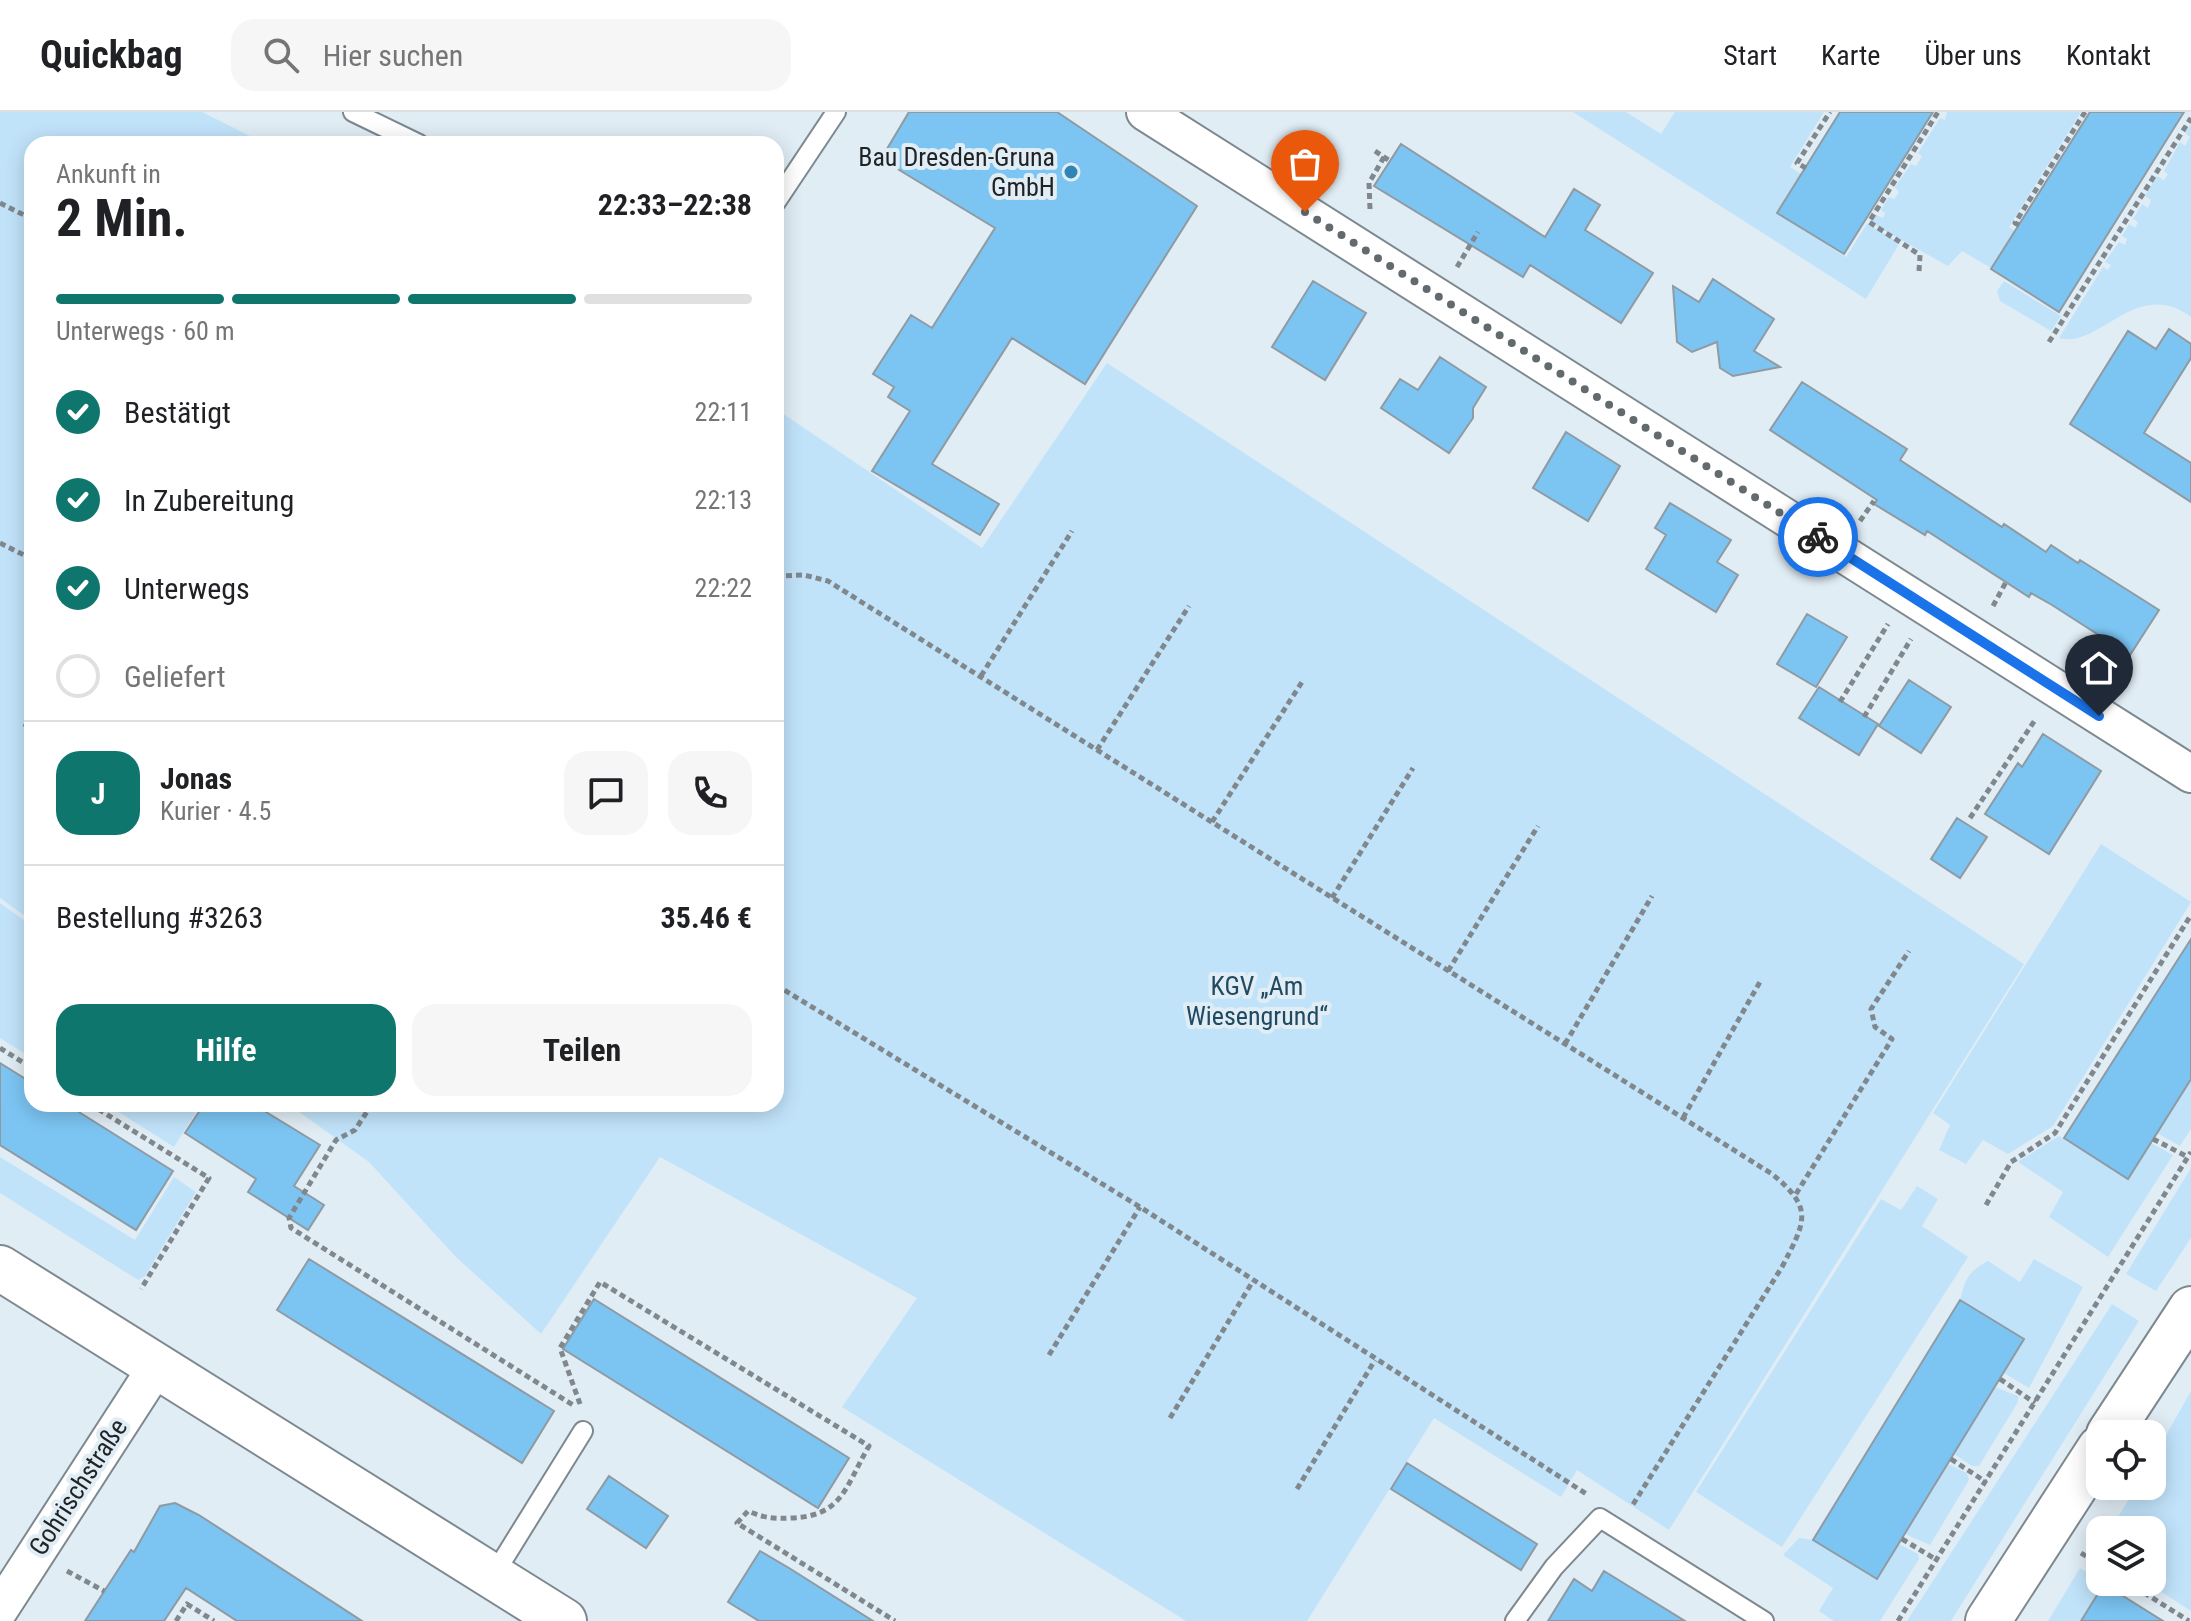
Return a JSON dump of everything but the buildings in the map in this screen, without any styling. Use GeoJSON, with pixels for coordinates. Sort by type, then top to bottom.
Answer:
{"type":"FeatureCollection","features":[{"type":"Feature","properties":{"kind":"main road"},"geometry":{"type":"LineString","coordinates":[[0,1268],[557,1619]]}},
{"type":"Feature","properties":{"kind":"main road"},"geometry":{"type":"LineString","coordinates":[[2118,1420],[2191,1309]]}},
{"type":"Feature","properties":{"kind":"main road"},"geometry":{"type":"LineString","coordinates":[[1988,1621],[2086,1470]]}},
{"type":"Feature","properties":{"kind":"street"},"geometry":{"type":"LineString","coordinates":[[1145,112],[2191,774]]}},
{"type":"Feature","properties":{"kind":"street","name":"Gohrischstraße"},"geometry":{"type":"LineString","coordinates":[[0,1609],[157,1366]]}},
{"type":"Feature","properties":{"kind":"lane"},"geometry":{"type":"LineString","coordinates":[[353,112],[402,136]]}},
{"type":"Feature","properties":{"kind":"lane"},"geometry":{"type":"LineString","coordinates":[[784,190],[836,112]]}},
{"type":"Feature","properties":{"kind":"lane"},"geometry":{"type":"LineString","coordinates":[[493,1576],[583,1431]]}},
{"type":"Feature","properties":{"kind":"lane"},"geometry":{"type":"LineString","coordinates":[[1515,1621],[1554,1567],[1600,1518],[1764,1621]]}},
{"type":"Feature","properties":{"kind":"path"},"geometry":{"type":"LineString","coordinates":[[1806,168],[1797,163],[1830,112]]}},
{"type":"Feature","properties":{"kind":"path"},"geometry":{"type":"LineString","coordinates":[[1919,271],[1920,255],[1869,222],[1938,112]]}},
{"type":"Feature","properties":{"kind":"path"},"geometry":{"type":"LineString","coordinates":[[2019,225],[2015,223],[2067,146],[2085,112]]}},
{"type":"Feature","properties":{"kind":"path"},"geometry":{"type":"LineString","coordinates":[[2049,342],[2191,118]]}},
{"type":"Feature","properties":{"kind":"path"},"geometry":{"type":"LineString","coordinates":[[1364,223],[1371,211],[1369,183],[1387,159],[1375,151]]}},
{"type":"Feature","properties":{"kind":"path"},"geometry":{"type":"LineString","coordinates":[[0,203],[24,215]]}},
{"type":"Feature","properties":{"kind":"path"},"geometry":{"type":"LineString","coordinates":[[1453,273],[1478,232]]}},
{"type":"Feature","properties":{"kind":"path"},"geometry":{"type":"LineString","coordinates":[[981,677],[1072,531]]}},
{"type":"Feature","properties":{"kind":"path"},"geometry":{"type":"LineString","coordinates":[[0,543],[24,555]]}},
{"type":"Feature","properties":{"kind":"path"},"geometry":{"type":"LineString","coordinates":[[784,576],[804,575],[828,581],[1772,1174],[1796,1194],[1802,1211],[1798,1236],[1782,1267],[1633,1506]]}},
{"type":"Feature","properties":{"kind":"path"},"geometry":{"type":"LineString","coordinates":[[1992,606],[2006,582]]}},
{"type":"Feature","properties":{"kind":"path"},"geometry":{"type":"LineString","coordinates":[[1840,702],[1919,600]]}},
{"type":"Feature","properties":{"kind":"path"},"geometry":{"type":"LineString","coordinates":[[1864,717],[1919,600]]}},
{"type":"Feature","properties":{"kind":"path"},"geometry":{"type":"LineString","coordinates":[[1097,750],[1189,606]]}},
{"type":"Feature","properties":{"kind":"path"},"geometry":{"type":"LineString","coordinates":[[2094,683],[2119,648]]}},
{"type":"Feature","properties":{"kind":"path"},"geometry":{"type":"LineString","coordinates":[[1212,822],[1302,682]]}},
{"type":"Feature","properties":{"kind":"path"},"geometry":{"type":"LineString","coordinates":[[1970,818],[2055,689]]}},
{"type":"Feature","properties":{"kind":"path"},"geometry":{"type":"LineString","coordinates":[[1332,898],[1413,768]]}},
{"type":"Feature","properties":{"kind":"path"},"geometry":{"type":"LineString","coordinates":[[1448,971],[1538,826]]}},
{"type":"Feature","properties":{"kind":"path"},"geometry":{"type":"LineString","coordinates":[[1565,1044],[1652,896]]}},
{"type":"Feature","properties":{"kind":"path"},"geometry":{"type":"LineString","coordinates":[[1986,1205],[2011,1162],[2055,1133],[2191,915]]}},
{"type":"Feature","properties":{"kind":"path"},"geometry":{"type":"LineString","coordinates":[[1796,1194],[1892,1039],[1875,1027],[1871,1009],[1909,951]]}},
{"type":"Feature","properties":{"kind":"path"},"geometry":{"type":"LineString","coordinates":[[1683,1118],[1761,980]]}},
{"type":"Feature","properties":{"kind":"path"},"geometry":{"type":"LineString","coordinates":[[784,990],[1140,1207],[1569,1483]]}},
{"type":"Feature","properties":{"kind":"path"},"geometry":{"type":"LineString","coordinates":[[0,1048],[24,1063]]}},
{"type":"Feature","properties":{"kind":"path"},"geometry":{"type":"LineString","coordinates":[[103,1112],[209,1178],[141,1289]]}},
{"type":"Feature","properties":{"kind":"path"},"geometry":{"type":"LineString","coordinates":[[367,1112],[355,1130],[336,1140],[289,1218],[291,1228],[582,1411],[560,1348],[600,1282],[869,1446],[831,1510],[814,1518],[782,1519],[765,1519],[748,1511],[737,1523],[895,1621]]}},
{"type":"Feature","properties":{"kind":"path"},"geometry":{"type":"LineString","coordinates":[[1898,1621],[2190,1155],[2153,1139]]}},
{"type":"Feature","properties":{"kind":"path"},"geometry":{"type":"LineString","coordinates":[[1049,1355],[1140,1207]]}},
{"type":"Feature","properties":{"kind":"path"},"geometry":{"type":"LineString","coordinates":[[1170,1418],[1253,1281]]}},
{"type":"Feature","properties":{"kind":"path"},"geometry":{"type":"LineString","coordinates":[[1297,1489],[1376,1360]]}},
{"type":"Feature","properties":{"kind":"path"},"geometry":{"type":"LineString","coordinates":[[2000,1379],[2035,1403]]}},
{"type":"Feature","properties":{"kind":"path"},"geometry":{"type":"LineString","coordinates":[[1951,1459],[1986,1482]]}},
{"type":"Feature","properties":{"kind":"path"},"geometry":{"type":"LineString","coordinates":[[1902,1539],[1937,1560]]}},
{"type":"Feature","properties":{"kind":"path"},"geometry":{"type":"LineString","coordinates":[[2081,1553],[2086,1556]]}},
{"type":"Feature","properties":{"kind":"path"},"geometry":{"type":"LineString","coordinates":[[66,1571],[104,1591]]}},
{"type":"Feature","properties":{"kind":"path"},"geometry":{"type":"LineString","coordinates":[[2149,1596],[2189,1621]]}},
{"type":"Feature","properties":{"kind":"path"},"geometry":{"type":"LineString","coordinates":[[176,1621],[187,1604],[214,1621]]}},
{"type":"Feature","properties":{"kind":"green space"},"geometry":{"type":"Polygon","coordinates":[[[0,112],[202,112],[250,136],[24,136],[24,915],[0,898],[0,112]]]}},
{"type":"Feature","properties":{"kind":"green space"},"geometry":{"type":"Polygon","coordinates":[[[1573,112],[1626,112],[1661,134],[1675,112],[1824,112],[1790,167],[1801,174],[1776,213],[1846,257],[1867,224],[1897,241],[1898,246],[1866,299],[1573,112]]]}},
{"type":"Feature","properties":{"kind":"green space"},"geometry":{"type":"Polygon","coordinates":[[[1947,112],[2081,112],[2009,227],[2015,231],[1991,268],[1962,251],[1948,266],[1871,223],[1876,215],[1883,218],[1885,213],[1881,210],[1889,197],[1894,199],[1899,192],[1895,187],[1911,164],[1916,166],[1922,156],[1918,153],[1940,118],[1945,120],[1947,112]]]}},
{"type":"Feature","properties":{"kind":"green space"},"geometry":{"type":"Polygon","coordinates":[[[2191,124],[2191,317],[2171,307],[2153,305],[2136,309],[2089,334],[2074,339],[2059,338],[2103,267],[2108,270],[2111,265],[2105,262],[2119,242],[2125,245],[2127,239],[2122,236],[2129,224],[2135,228],[2138,222],[2133,219],[2142,204],[2148,208],[2151,200],[2145,196],[2157,176],[2164,180],[2168,174],[2164,171],[2180,142],[2185,146],[2190,137],[2185,133],[2191,124]]]}},
{"type":"Feature","properties":{"kind":"green space"},"geometry":{"type":"Polygon","coordinates":[[[2004,281],[2061,316],[2051,331],[2000,301],[1997,291],[2004,281]]]}},
{"type":"Feature","properties":{"kind":"green space","name":"KGV „Am Wiesengrund“"},"geometry":{"type":"Polygon","coordinates":[[[1107,363],[2024,964],[1669,1530],[1577,1470],[1561,1497],[1434,1418],[1307,1621],[1186,1621],[842,1407],[917,1298],[660,1157],[541,1334],[456,1257],[369,1162],[299,1112],[784,1112],[784,414],[982,548],[1107,363]]]}},
{"type":"Feature","properties":{"kind":"green space"},"geometry":{"type":"Polygon","coordinates":[[[2101,844],[2191,902],[2053,1126],[2008,1154],[1983,1140],[1966,1164],[1939,1150],[1950,1125],[1933,1113],[2101,844]]]}},
{"type":"Feature","properties":{"kind":"green space"},"geometry":{"type":"Polygon","coordinates":[[[0,903],[24,920],[24,1053],[0,1038],[0,903]]]}},
{"type":"Feature","properties":{"kind":"green space"},"geometry":{"type":"Polygon","coordinates":[[[2191,1079],[2191,1129],[2180,1146],[2157,1133],[2191,1079]]]}},
{"type":"Feature","properties":{"kind":"green space"},"geometry":{"type":"Polygon","coordinates":[[[119,1112],[196,1112],[174,1147],[119,1112]]]}},
{"type":"Feature","properties":{"kind":"green space"},"geometry":{"type":"Polygon","coordinates":[[[2059,1136],[2127,1178],[2151,1143],[2173,1155],[2108,1257],[2049,1217],[2063,1192],[2018,1162],[2059,1136]]]}},
{"type":"Feature","properties":{"kind":"green space"},"geometry":{"type":"Polygon","coordinates":[[[0,1157],[135,1240],[174,1177],[196,1192],[145,1276],[138,1280],[0,1193],[0,1157]]]}},
{"type":"Feature","properties":{"kind":"green space"},"geometry":{"type":"Polygon","coordinates":[[[2191,1168],[2191,1238],[2156,1291],[2126,1274],[2191,1168]]]}},
{"type":"Feature","properties":{"kind":"green space"},"geometry":{"type":"Polygon","coordinates":[[[1917,1186],[1938,1199],[1922,1226],[1968,1257],[1782,1547],[1696,1492],[1881,1199],[1901,1210],[1917,1186]]]}},
{"type":"Feature","properties":{"kind":"green space"},"geometry":{"type":"Polygon","coordinates":[[[2034,1259],[2083,1287],[2029,1388],[2004,1373],[2024,1339],[1960,1300],[1968,1277],[1988,1261],[2020,1282],[2034,1259]]]}},
{"type":"Feature","properties":{"kind":"green space"},"geometry":{"type":"Polygon","coordinates":[[[2112,1304],[2139,1321],[1951,1621],[1907,1621],[2112,1304]]]}},
{"type":"Feature","properties":{"kind":"green space"},"geometry":{"type":"Polygon","coordinates":[[[1995,1387],[2018,1396],[2018,1402],[1979,1466],[1972,1466],[1954,1454],[1995,1387]]]}},
{"type":"Feature","properties":{"kind":"green space"},"geometry":{"type":"Polygon","coordinates":[[[2191,1391],[2191,1611],[2166,1595],[2166,1516],[2119,1516],[2128,1500],[2166,1500],[2166,1435],[2191,1391]]]}},
{"type":"Feature","properties":{"kind":"green space"},"geometry":{"type":"Polygon","coordinates":[[[1948,1464],[1967,1473],[1969,1480],[1930,1545],[1905,1534],[1948,1464]]]}},
{"type":"Feature","properties":{"kind":"green space"},"geometry":{"type":"Polygon","coordinates":[[[1799,1538],[1813,1540],[1877,1579],[1899,1544],[1918,1554],[1919,1559],[1880,1621],[1834,1621],[1819,1611],[1833,1588],[1783,1555],[1799,1538]]]}},
{"type":"Feature","properties":{"kind":"green space"},"geometry":{"type":"Polygon","coordinates":[[[2080,1568],[2086,1572],[2086,1596],[2105,1596],[2090,1621],[2048,1621],[2080,1568]]]}},
{"type":"Feature","properties":{"kind":"way so far"},"geometry":{"type":"LineString","coordinates":[[1305,212],[1818,537]]}},
{"type":"Feature","properties":{"kind":"place","name":"Bau Dresden-Gruna GmbH"},"geometry":{"type":"Point","coordinates":[1071,172]}},
{"type":"Feature","properties":{"kind":"route"},"geometry":{"type":"LineString","coordinates":[[1818,537],[2099,716]]}}]}
